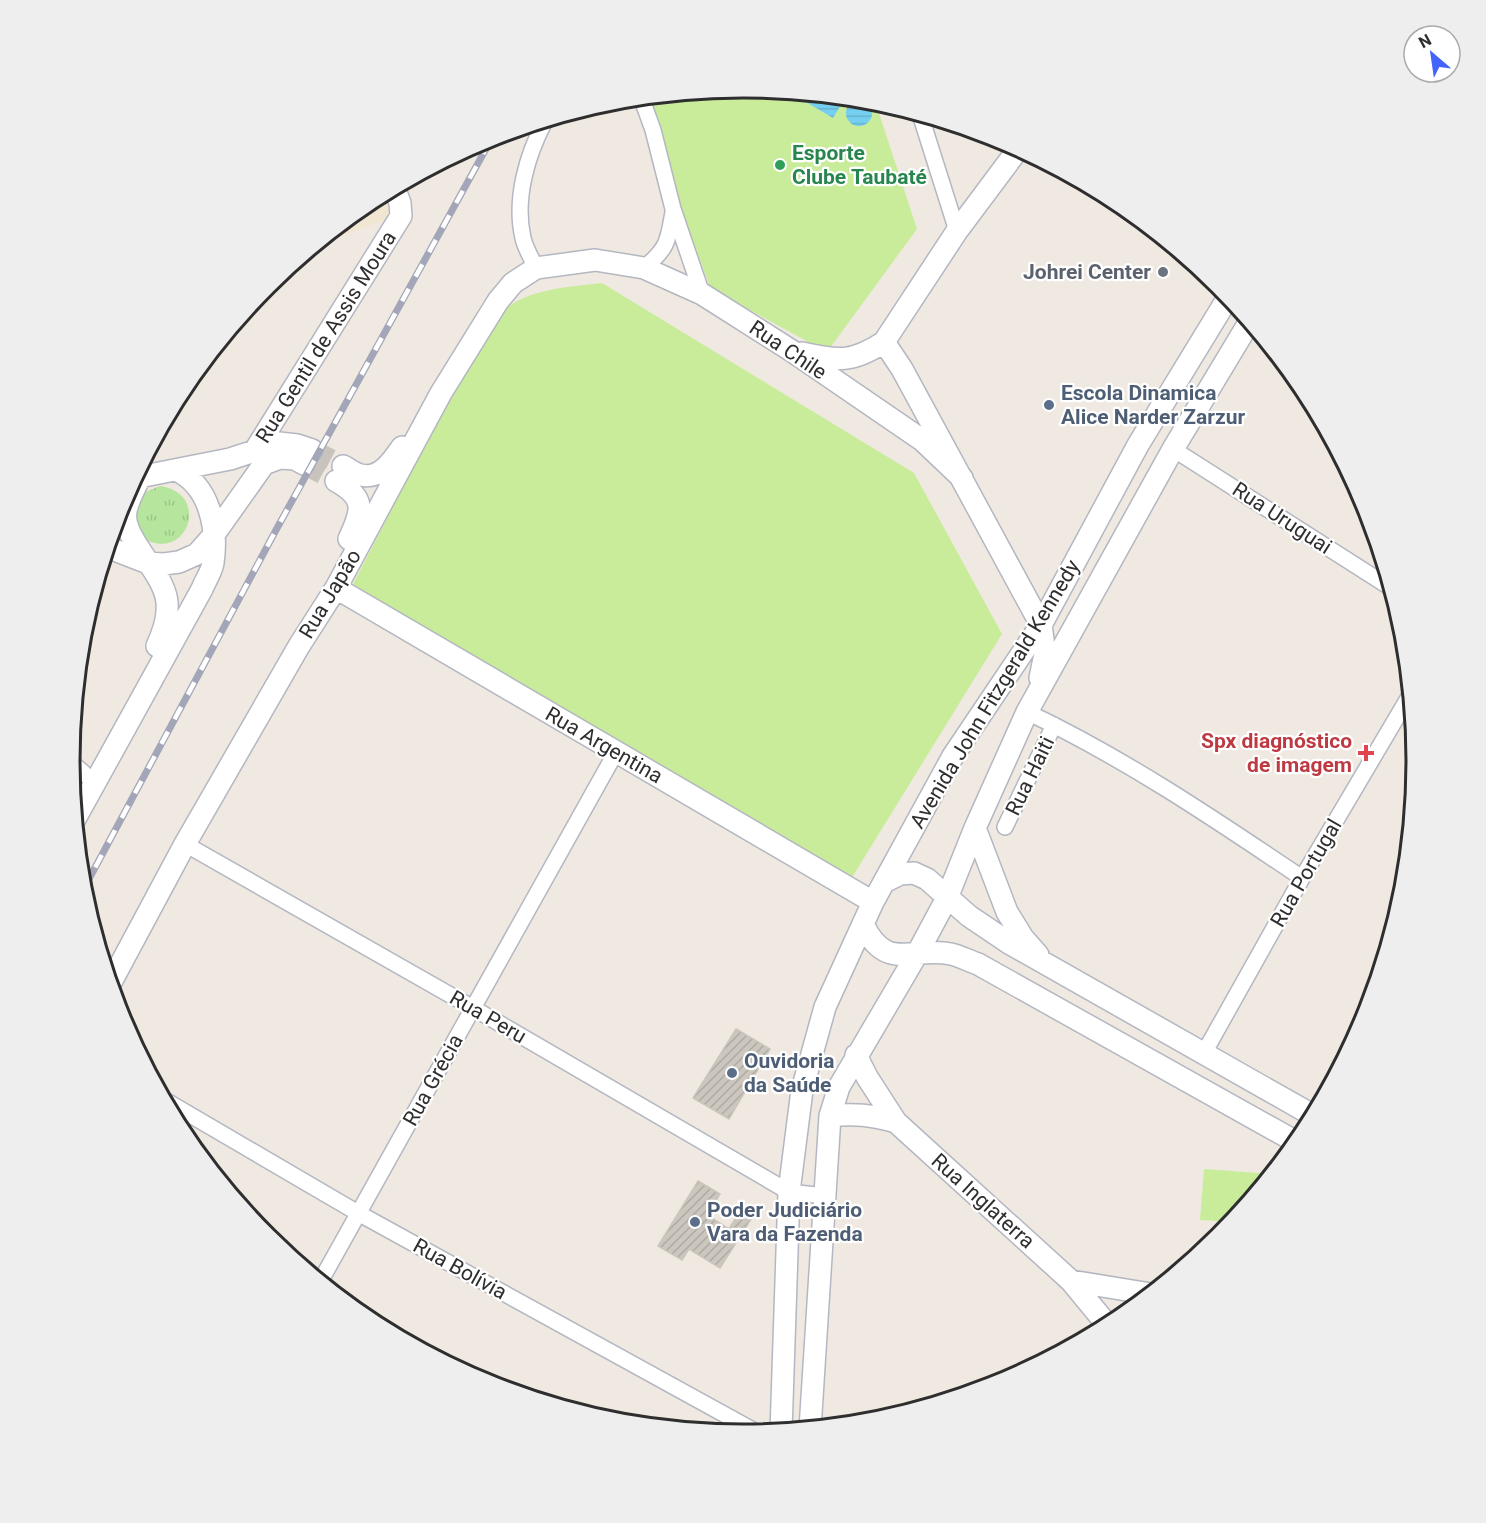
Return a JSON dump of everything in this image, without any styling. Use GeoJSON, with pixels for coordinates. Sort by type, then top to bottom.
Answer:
{"type":"FeatureCollection","features":[{"type":"Feature","properties":{"kind":"main road"},"geometry":{"type":"LineString","coordinates":[[792,351],[844,360],[867,353],[884,342],[957,231],[1013,156]]}},
{"type":"Feature","properties":{"kind":"main road","name":"Rua Gentil de Assis Moura"},"geometry":{"type":"LineString","coordinates":[[254,452],[401,216],[397,196]]}},
{"type":"Feature","properties":{"kind":"main road","name":"Rua Japão"},"geometry":{"type":"LineString","coordinates":[[115,975],[185,844],[299,646],[336,588],[441,393],[498,301],[513,283],[536,268],[595,260]]}},
{"type":"Feature","properties":{"kind":"main road","name":"Rua Chile"},"geometry":{"type":"LineString","coordinates":[[595,260],[644,268],[702,294],[792,351],[922,440],[962,478]]}},
{"type":"Feature","properties":{"kind":"main road","name":"Avenida John Fitzgerald Kennedy"},"geometry":{"type":"LineString","coordinates":[[782,1424],[789,1192],[802,1090],[825,1007],[873,902],[953,756],[1041,626],[1138,445],[1224,305]]}},
{"type":"Feature","properties":{"kind":"main road","name":"Avenida John Fitzgerald Kennedy"},"geometry":{"type":"LineString","coordinates":[[811,1421],[830,1116],[839,1087],[947,898],[975,828],[1032,704],[1173,449],[1246,328]]}},
{"type":"Feature","properties":{"kind":"main road","name":"Rua Chile"},"geometry":{"type":"LineString","coordinates":[[884,342],[902,369],[1041,626]]}},
{"type":"Feature","properties":{"kind":"main road"},"geometry":{"type":"LineString","coordinates":[[299,646],[359,517],[360,503],[340,474],[376,474],[391,463],[441,393]]}},
{"type":"Feature","properties":{"kind":"main road"},"geometry":{"type":"LineString","coordinates":[[114,550],[148,562],[164,564],[179,562],[198,554],[264,464],[280,458],[308,457],[297,445],[279,443],[254,452],[144,477]]}},
{"type":"Feature","properties":{"kind":"main road"},"geometry":{"type":"LineString","coordinates":[[81,792],[91,780],[202,589],[213,564],[213,518],[196,483],[188,475],[176,470]]}},
{"type":"Feature","properties":{"kind":"main road"},"geometry":{"type":"LineString","coordinates":[[81,804],[155,652],[166,627],[169,609],[161,580],[130,533],[126,518]]}},
{"type":"Feature","properties":{"kind":"main road","name":"Rua Argentina"},"geometry":{"type":"LineString","coordinates":[[336,588],[873,902]]}},
{"type":"Feature","properties":{"kind":"main road"},"geometry":{"type":"LineString","coordinates":[[1032,704],[1045,654],[1041,626]]}},
{"type":"Feature","properties":{"kind":"main road"},"geometry":{"type":"LineString","coordinates":[[975,828],[1007,912],[1023,938],[1051,969]]}},
{"type":"Feature","properties":{"kind":"main road"},"geometry":{"type":"LineString","coordinates":[[886,881],[900,874],[915,873],[927,879],[969,916],[1009,944],[1306,1112]]}},
{"type":"Feature","properties":{"kind":"main road"},"geometry":{"type":"LineString","coordinates":[[863,924],[870,938],[879,948],[895,954],[951,954],[978,964],[1289,1138]]}},
{"type":"Feature","properties":{"kind":"main road"},"geometry":{"type":"LineString","coordinates":[[856,1055],[867,1077],[896,1122]]}},
{"type":"Feature","properties":{"kind":"main road"},"geometry":{"type":"LineString","coordinates":[[830,1116],[850,1113],[868,1114],[896,1122]]}},
{"type":"Feature","properties":{"kind":"main road","name":"Rua Inglaterra"},"geometry":{"type":"LineString","coordinates":[[896,1122],[1071,1281],[1102,1319]]}},
{"type":"Feature","properties":{"kind":"main road"},"geometry":{"type":"LineString","coordinates":[[1071,1281],[1141,1292]]}},
{"type":"Feature","properties":{"kind":"street"},"geometry":{"type":"LineString","coordinates":[[644,106],[653,130],[673,209],[702,294]]}},
{"type":"Feature","properties":{"kind":"street"},"geometry":{"type":"LineString","coordinates":[[923,123],[957,231]]}},
{"type":"Feature","properties":{"kind":"street"},"geometry":{"type":"LineString","coordinates":[[536,268],[523,239],[519,202],[534,141],[540,130]]}},
{"type":"Feature","properties":{"kind":"street"},"geometry":{"type":"LineString","coordinates":[[644,268],[659,255],[668,242],[673,209]]}},
{"type":"Feature","properties":{"kind":"street","name":"Rua Uruguai"},"geometry":{"type":"LineString","coordinates":[[1173,449],[1382,582]]}},
{"type":"Feature","properties":{"kind":"street"},"geometry":{"type":"LineString","coordinates":[[1032,704],[1054,725],[1177,794],[1302,878]]}},
{"type":"Feature","properties":{"kind":"street","name":"Rua Portugal"},"geometry":{"type":"LineString","coordinates":[[1203,1053],[1302,878],[1404,705]]}},
{"type":"Feature","properties":{"kind":"street","name":"Rua Haiti"},"geometry":{"type":"LineString","coordinates":[[1005,827],[1054,725]]}},
{"type":"Feature","properties":{"kind":"street","name":"Rua Grécia"},"geometry":{"type":"LineString","coordinates":[[324,1275],[616,753]]}},
{"type":"Feature","properties":{"kind":"street"},"geometry":{"type":"LineString","coordinates":[[80,770],[91,780]]}},
{"type":"Feature","properties":{"kind":"street","name":"Rua Peru"},"geometry":{"type":"LineString","coordinates":[[185,844],[474,1008],[789,1192]]}},
{"type":"Feature","properties":{"kind":"street","name":"Rua Bolívia"},"geometry":{"type":"LineString","coordinates":[[177,1107],[358,1213],[743,1425]]}},
{"type":"Feature","properties":{"kind":"street"},"geometry":{"type":"LineString","coordinates":[[789,1192],[825,1196]]}},
{"type":"Feature","properties":{"kind":"shaded area"},"geometry":{"type":"Polygon","coordinates":[[[390,200],[396,216],[335,239],[390,200]]]}},
{"type":"Feature","properties":{"kind":"green space","name":"Esporte Clube Taubaté"},"geometry":{"type":"Polygon","coordinates":[[[700,99],[786,99],[879,113],[917,229],[827,352],[711,289],[642,106],[700,99]]]}},
{"type":"Feature","properties":{"kind":"green space"},"geometry":{"type":"Polygon","coordinates":[[[602,283],[914,473],[1002,634],[851,879],[351,588],[479,341],[493,320],[509,306],[534,294],[602,283]]]}},
{"type":"Feature","properties":{"kind":"green space"},"geometry":{"type":"Polygon","coordinates":[[[160,486],[176,492],[186,501],[189,513],[187,525],[181,536],[170,542],[157,543],[141,537],[132,509],[143,493],[160,486]]]}},
{"type":"Feature","properties":{"kind":"green space"},"geometry":{"type":"Polygon","coordinates":[[[1204,1169],[1262,1173],[1221,1221],[1200,1220],[1204,1169]]]}},
{"type":"Feature","properties":{"kind":"water"},"geometry":{"type":"Polygon","coordinates":[[[804,101],[840,106],[833,118],[804,101]]]}},
{"type":"Feature","properties":{"kind":"water"},"geometry":{"type":"Polygon","coordinates":[[[848,107],[872,111],[868,122],[859,126],[850,122],[846,113],[848,107]]]}},
{"type":"Feature","properties":{"kind":"building","name":"Ouvidoria da Saúde"},"geometry":{"type":"Polygon","coordinates":[[[736,1029],[770,1049],[729,1119],[693,1098],[736,1029]]]}},
{"type":"Feature","properties":{"kind":"building","name":"Poder Judiciário Vara da Fazenda"},"geometry":{"type":"Polygon","coordinates":[[[698,1181],[720,1194],[707,1215],[729,1229],[743,1206],[755,1213],[720,1268],[689,1249],[682,1260],[658,1246],[698,1181]]]}},
{"type":"Feature","properties":{"kind":"tunnel"},"geometry":{"type":"LineString","coordinates":[[312,450],[343,466]]}},
{"type":"Feature","properties":{"kind":"tunnel"},"geometry":{"type":"LineString","coordinates":[[304,464],[336,481]]}},
{"type":"Feature","properties":{"kind":"railway"},"geometry":{"type":"LineString","coordinates":[[90,877],[276,530],[485,151]]}},
{"type":"Feature","properties":{"kind":"place","name":"Esporte Clube Taubaté"},"geometry":{"type":"Point","coordinates":[780,165]}},
{"type":"Feature","properties":{"kind":"place","name":"Johrei Center"},"geometry":{"type":"Point","coordinates":[1163,272]}},
{"type":"Feature","properties":{"kind":"place","name":"Escola Dinamica Alice Narder Zarzur"},"geometry":{"type":"Point","coordinates":[1049,405]}},
{"type":"Feature","properties":{"kind":"place","name":"Spx diagnóstico de imagem"},"geometry":{"type":"Point","coordinates":[1366,753]}},
{"type":"Feature","properties":{"kind":"place","name":"Ouvidoria da Saúde"},"geometry":{"type":"Point","coordinates":[732,1073]}},
{"type":"Feature","properties":{"kind":"place","name":"Poder Judiciário Vara da Fazenda"},"geometry":{"type":"Point","coordinates":[695,1222]}}]}
